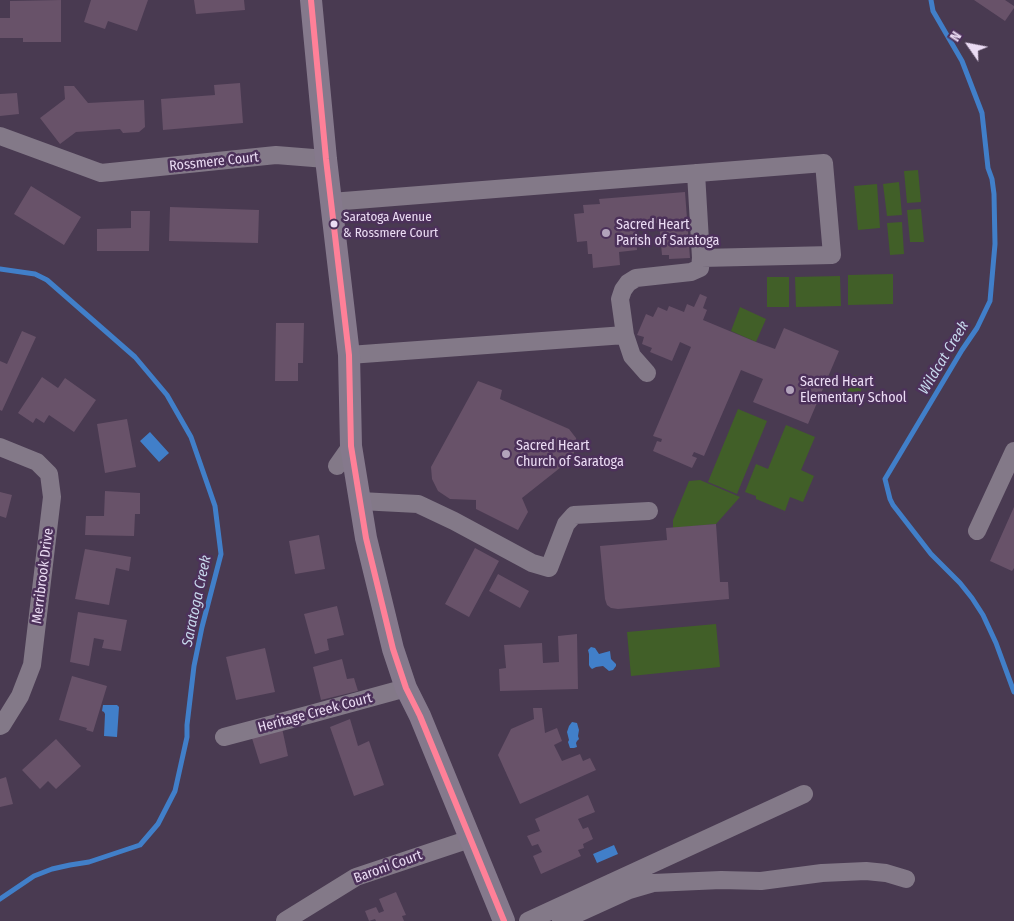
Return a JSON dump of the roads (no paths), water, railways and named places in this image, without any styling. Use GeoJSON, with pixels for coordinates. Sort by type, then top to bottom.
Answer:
{"type":"FeatureCollection","features":[{"type":"Feature","properties":{"kind":"main road"},"geometry":{"type":"LineString","coordinates":[[311,0],[326,159],[349,355],[351,446],[366,538],[393,649],[406,688],[420,716],[504,921]]}},
{"type":"Feature","properties":{"kind":"street","name":"Rossmere Court"},"geometry":{"type":"LineString","coordinates":[[0,136],[101,173],[276,155],[326,159]]}},
{"type":"Feature","properties":{"kind":"street"},"geometry":{"type":"LineString","coordinates":[[331,202],[824,164],[832,255],[701,258]]}},
{"type":"Feature","properties":{"kind":"street"},"geometry":{"type":"LineString","coordinates":[[647,373],[632,356],[625,335],[620,299],[628,283],[636,278],[691,272],[700,268],[696,173]]}},
{"type":"Feature","properties":{"kind":"street"},"geometry":{"type":"LineString","coordinates":[[349,355],[625,335]]}},
{"type":"Feature","properties":{"kind":"street"},"geometry":{"type":"LineString","coordinates":[[337,466],[351,446]]}},
{"type":"Feature","properties":{"kind":"street","name":"Merribrook Drive"},"geometry":{"type":"LineString","coordinates":[[0,447],[37,462],[49,474],[52,497],[32,665],[20,696],[0,726]]}},
{"type":"Feature","properties":{"kind":"street"},"geometry":{"type":"LineString","coordinates":[[977,531],[1014,450]]}},
{"type":"Feature","properties":{"kind":"street"},"geometry":{"type":"LineString","coordinates":[[360,501],[418,504],[532,563],[549,568],[566,524],[574,515],[649,511]]}},
{"type":"Feature","properties":{"kind":"street","name":"Heritage Creek Court"},"geometry":{"type":"LineString","coordinates":[[224,736],[406,688]]}},
{"type":"Feature","properties":{"kind":"street"},"geometry":{"type":"LineString","coordinates":[[528,921],[804,794]]}},
{"type":"Feature","properties":{"kind":"street","name":"Baroni Court"},"geometry":{"type":"LineString","coordinates":[[285,921],[356,877],[470,839]]}},
{"type":"Feature","properties":{"kind":"street"},"geometry":{"type":"LineString","coordinates":[[561,921],[629,890],[653,883],[722,880],[761,881],[822,873],[866,872],[886,873],[906,879]]}},
{"type":"Feature","properties":{"kind":"water"},"geometry":{"type":"Polygon","coordinates":[[[150,432],[169,453],[159,462],[140,441],[150,432]]]}},
{"type":"Feature","properties":{"kind":"water"},"geometry":{"type":"Polygon","coordinates":[[[591,647],[595,648],[599,654],[610,651],[611,659],[616,664],[613,670],[609,671],[603,666],[592,669],[590,667],[588,650],[591,647]]]}},
{"type":"Feature","properties":{"kind":"water"},"geometry":{"type":"Polygon","coordinates":[[[103,705],[117,705],[119,707],[117,737],[104,736],[105,714],[102,711],[103,705]]]}},
{"type":"Feature","properties":{"kind":"water"},"geometry":{"type":"Polygon","coordinates":[[[572,722],[577,723],[579,739],[576,743],[577,747],[570,748],[567,732],[572,722]]]}},
{"type":"Feature","properties":{"kind":"water"},"geometry":{"type":"Polygon","coordinates":[[[614,845],[618,854],[597,863],[593,854],[614,845]]]}},
{"type":"Feature","properties":{"kind":"waterway","name":"Wildcat Creek"},"geometry":{"type":"LineString","coordinates":[[931,0],[933,11],[962,61],[982,113],[988,168],[994,194],[995,244],[990,301],[977,328],[885,479],[893,505],[931,554],[960,583],[983,615],[996,643],[1014,692]]}},
{"type":"Feature","properties":{"kind":"waterway","name":"Saratoga Creek"},"geometry":{"type":"LineString","coordinates":[[0,269],[35,274],[47,280],[135,357],[167,395],[191,437],[215,506],[221,554],[194,666],[187,737],[175,791],[158,824],[140,845],[89,862],[52,869],[34,876],[0,899]]}},
{"type":"Feature","properties":{"kind":"place","name":"Saratoga Avenue & Rossmere Court"},"geometry":{"type":"Point","coordinates":[334,224]}},
{"type":"Feature","properties":{"kind":"place","name":"Sacred Heart Parish of Saratoga"},"geometry":{"type":"Point","coordinates":[606,233]}},
{"type":"Feature","properties":{"kind":"place","name":"Sacred Heart Elementary School"},"geometry":{"type":"Point","coordinates":[790,390]}},
{"type":"Feature","properties":{"kind":"place","name":"Sacred Heart Church of Saratoga"},"geometry":{"type":"Point","coordinates":[506,454]}}]}
